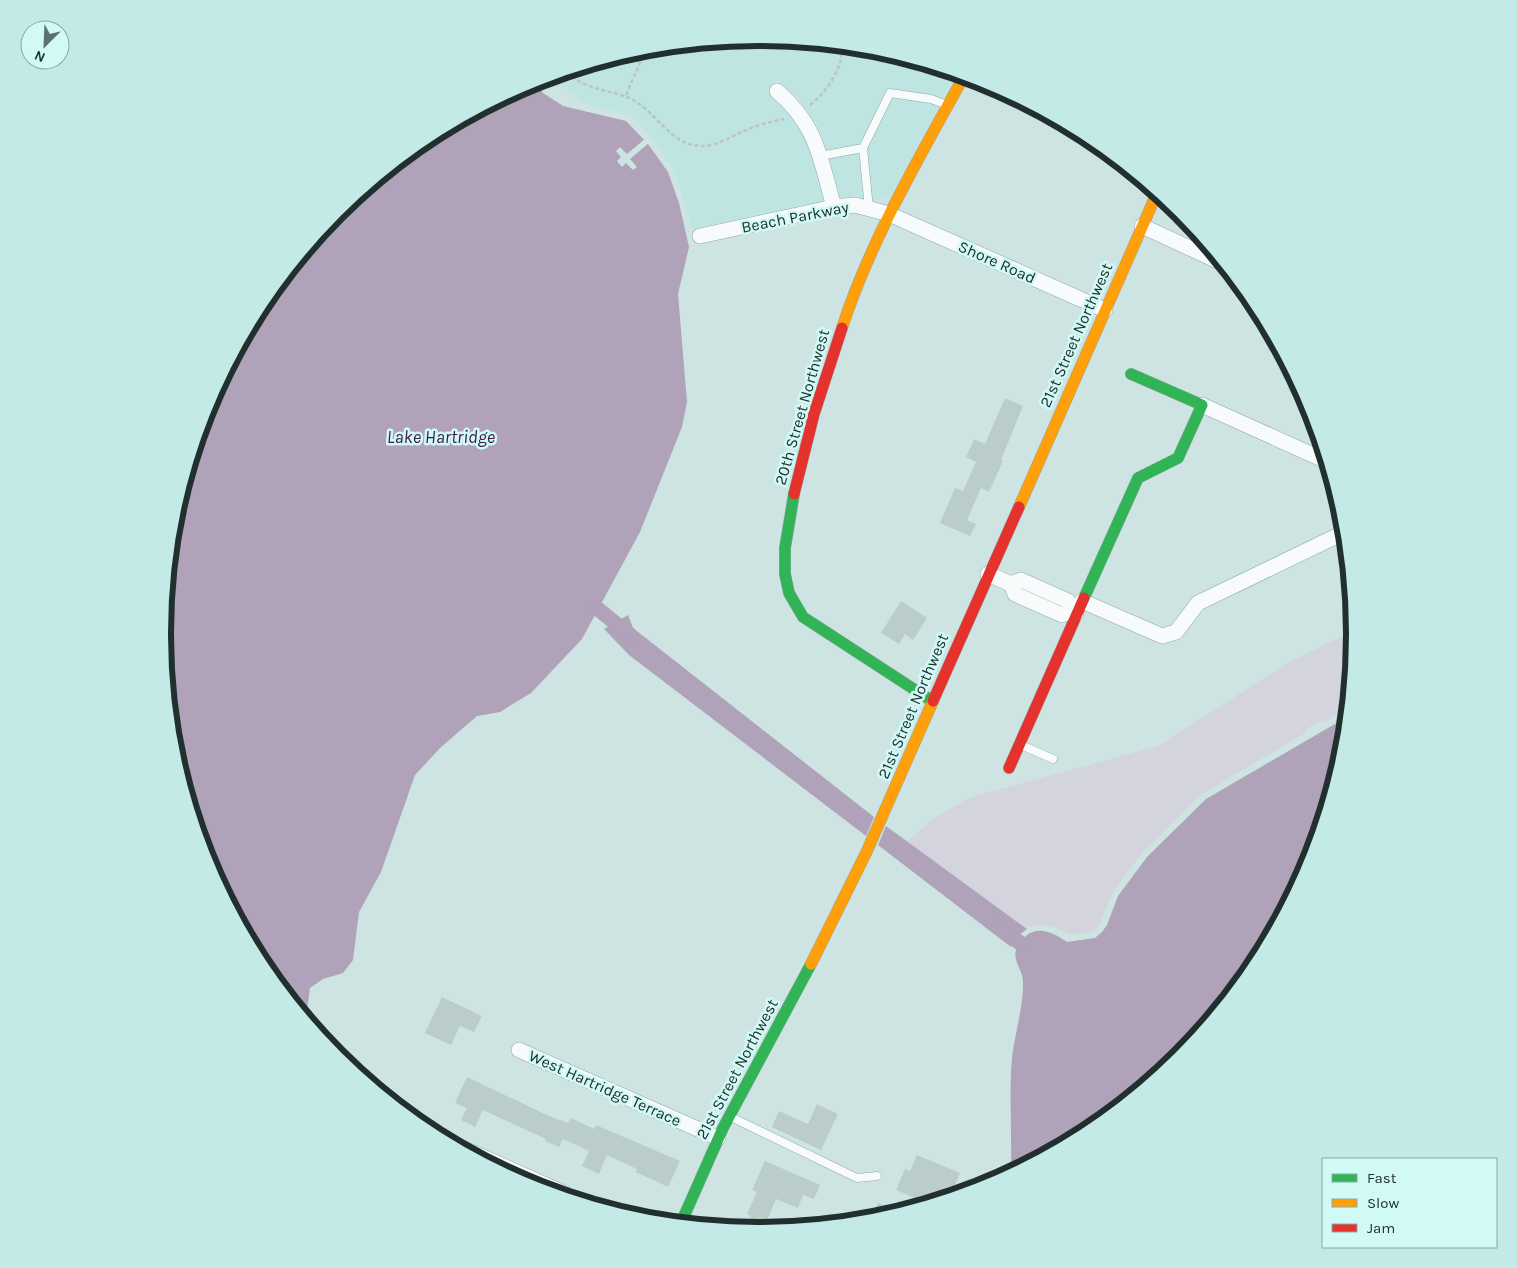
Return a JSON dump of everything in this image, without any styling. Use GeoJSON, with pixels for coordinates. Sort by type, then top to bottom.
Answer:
{"type":"FeatureCollection","features":[{"type":"Feature","properties":{"kind":"street","name":"20th Street Northwest"},"geometry":{"type":"LineString","coordinates":[[932,700],[803,617],[789,593],[785,574],[787,528],[814,414],[850,304],[889,214],[961,82]]}},
{"type":"Feature","properties":{"kind":"street"},"geometry":{"type":"LineString","coordinates":[[776,90],[793,105],[809,127],[820,156],[834,207]]}},
{"type":"Feature","properties":{"kind":"street","name":"21st Street Northwest"},"geometry":{"type":"LineString","coordinates":[[684,1217],[729,1116],[803,979],[866,854],[932,700],[1154,199]]}},
{"type":"Feature","properties":{"kind":"street","name":"Beach Parkway"},"geometry":{"type":"LineString","coordinates":[[700,236],[834,207],[854,205],[889,214]]}},
{"type":"Feature","properties":{"kind":"street","name":"Shore Road"},"geometry":{"type":"LineString","coordinates":[[889,214],[1105,310]]}},
{"type":"Feature","properties":{"kind":"street"},"geometry":{"type":"LineString","coordinates":[[1142,226],[1209,257]]}},
{"type":"Feature","properties":{"kind":"street"},"geometry":{"type":"LineString","coordinates":[[1131,374],[1319,458]]}},
{"type":"Feature","properties":{"kind":"street"},"geometry":{"type":"LineString","coordinates":[[1008,768],[1076,609],[1138,478],[1178,458],[1202,405]]}},
{"type":"Feature","properties":{"kind":"street"},"geometry":{"type":"LineString","coordinates":[[988,574],[1011,584],[1015,594],[1027,591],[1062,615],[1076,609],[1162,636],[1176,632],[1198,602],[1338,536]]}},
{"type":"Feature","properties":{"kind":"street","name":"West Hartridge Terrace"},"geometry":{"type":"LineString","coordinates":[[520,1050],[718,1138]]}},
{"type":"Feature","properties":{"kind":"lane"},"geometry":{"type":"LineString","coordinates":[[869,208],[863,148],[890,92],[931,99],[949,106]]}},
{"type":"Feature","properties":{"kind":"lane"},"geometry":{"type":"LineString","coordinates":[[820,156],[863,148]]}},
{"type":"Feature","properties":{"kind":"lane"},"geometry":{"type":"LineString","coordinates":[[1019,744],[1053,759]]}},
{"type":"Feature","properties":{"kind":"lane"},"geometry":{"type":"LineString","coordinates":[[729,1116],[857,1178],[877,1176]]}},
{"type":"Feature","properties":{"kind":"path"},"geometry":{"type":"LineString","coordinates":[[805,109],[814,102],[832,78],[840,64],[841,52]]}},
{"type":"Feature","properties":{"kind":"path"},"geometry":{"type":"LineString","coordinates":[[626,96],[642,58]]}},
{"type":"Feature","properties":{"kind":"path"},"geometry":{"type":"LineString","coordinates":[[573,76],[580,82],[626,96],[654,114],[672,134],[690,145],[703,146],[718,142],[763,124],[788,118]]}},
{"type":"Feature","properties":{"kind":"shaded area"},"geometry":{"type":"Polygon","coordinates":[[[758,46],[835,51],[911,66],[953,79],[890,197],[873,201],[857,196],[840,198],[822,135],[816,123],[798,98],[776,79],[766,92],[788,111],[808,142],[824,201],[692,229],[674,169],[652,138],[630,115],[581,102],[556,82],[606,66],[644,58],[682,51],[720,48],[758,46]]]}},
{"type":"Feature","properties":{"kind":"shaded area"},"geometry":{"type":"Polygon","coordinates":[[[1346,634],[1345,672],[1341,712],[1323,723],[1321,721],[1306,729],[1307,732],[1202,794],[1142,853],[1113,892],[1098,928],[1093,932],[1069,935],[1048,925],[1025,927],[907,842],[934,818],[971,797],[1158,746],[1289,662],[1346,634]]]}},
{"type":"Feature","properties":{"kind":"water","name":"Lake Hartridge"},"geometry":{"type":"Polygon","coordinates":[[[541,88],[543,93],[563,106],[626,121],[648,144],[668,172],[679,203],[689,247],[678,294],[687,402],[682,427],[640,532],[582,639],[531,693],[500,712],[477,716],[440,748],[415,775],[381,872],[359,912],[353,960],[343,973],[323,979],[310,988],[307,1010],[270,961],[249,928],[215,859],[202,823],[182,749],[172,672],[172,596],[182,519],[191,482],[215,409],[249,340],[292,276],[317,246],[371,192],[432,145],[499,107],[541,88]]]}},
{"type":"Feature","properties":{"kind":"water"},"geometry":{"type":"Polygon","coordinates":[[[628,615],[633,628],[874,817],[866,836],[629,655],[604,629],[628,615]]]}},
{"type":"Feature","properties":{"kind":"water"},"geometry":{"type":"Polygon","coordinates":[[[1339,721],[1326,786],[1302,859],[1268,928],[1225,992],[1174,1050],[1146,1076],[1085,1123],[1011,1164],[1012,1057],[1023,990],[1022,977],[1015,953],[1020,942],[1026,936],[1038,931],[1055,935],[1067,942],[1095,938],[1107,925],[1118,896],[1147,857],[1206,799],[1339,721]]]}},
{"type":"Feature","properties":{"kind":"water"},"geometry":{"type":"Polygon","coordinates":[[[886,826],[1027,929],[1015,938],[1011,947],[878,845],[886,826]]]}},
{"type":"Feature","properties":{"kind":"pier"},"geometry":{"type":"Polygon","coordinates":[[[646,138],[650,142],[630,159],[637,167],[633,170],[626,163],[622,167],[617,161],[621,157],[616,151],[620,147],[627,154],[646,138]]]}},
{"type":"Feature","properties":{"kind":"building"},"geometry":{"type":"Polygon","coordinates":[[[1005,398],[1023,406],[1001,460],[1003,461],[989,492],[981,488],[967,520],[976,524],[970,536],[940,523],[955,488],[963,491],[976,462],[966,457],[974,439],[985,444],[1005,398]]]}},
{"type":"Feature","properties":{"kind":"building"},"geometry":{"type":"Polygon","coordinates":[[[901,601],[927,618],[913,640],[905,634],[899,644],[881,633],[901,601]]]}},
{"type":"Feature","properties":{"kind":"building"},"geometry":{"type":"Polygon","coordinates":[[[442,997],[482,1016],[474,1032],[460,1026],[451,1045],[425,1033],[442,997]]]}},
{"type":"Feature","properties":{"kind":"building"},"geometry":{"type":"Polygon","coordinates":[[[467,1077],[549,1116],[568,1123],[571,1118],[594,1129],[596,1125],[680,1161],[668,1187],[636,1172],[637,1169],[607,1155],[599,1174],[582,1166],[589,1151],[563,1139],[559,1147],[545,1141],[546,1139],[483,1110],[475,1127],[461,1120],[467,1108],[455,1103],[467,1077]]]}},
{"type":"Feature","properties":{"kind":"building"},"geometry":{"type":"Polygon","coordinates":[[[817,1104],[838,1114],[821,1150],[772,1127],[779,1111],[808,1124],[817,1104]]]}},
{"type":"Feature","properties":{"kind":"building"},"geometry":{"type":"Polygon","coordinates":[[[917,1155],[960,1173],[953,1189],[919,1200],[896,1190],[905,1169],[910,1171],[917,1155]]]}},
{"type":"Feature","properties":{"kind":"building"},"geometry":{"type":"Polygon","coordinates":[[[765,1161],[820,1185],[814,1199],[803,1195],[798,1208],[776,1199],[767,1222],[748,1221],[751,1216],[747,1214],[757,1192],[752,1190],[765,1161]]]}},
{"type":"Feature","properties":{"kind":"building"},"geometry":{"type":"Polygon","coordinates":[[[878,1203],[887,1207],[875,1210],[878,1203]]]}},
{"type":"Feature","properties":{"kind":"waterway"},"geometry":{"type":"LineString","coordinates":[[598,609],[630,635]]}},
{"type":"Feature","properties":{"kind":"waterway"},"geometry":{"type":"LineString","coordinates":[[999,927],[1020,943]]}},
{"type":"Feature","properties":{"kind":"traffic: fast"},"geometry":{"type":"LineString","coordinates":[[1084,598],[1138,478],[1178,458],[1202,405],[1131,374]]}},
{"type":"Feature","properties":{"kind":"traffic: fast"},"geometry":{"type":"LineString","coordinates":[[794,494],[785,548],[785,574],[789,593],[803,617],[932,701]]}},
{"type":"Feature","properties":{"kind":"traffic: fast"},"geometry":{"type":"LineString","coordinates":[[684,1217],[723,1128],[811,964]]}},
{"type":"Feature","properties":{"kind":"traffic: slow"},"geometry":{"type":"LineString","coordinates":[[842,328],[881,231],[961,82]]}},
{"type":"Feature","properties":{"kind":"traffic: slow"},"geometry":{"type":"LineString","coordinates":[[1019,507],[1154,200]]}},
{"type":"Feature","properties":{"kind":"traffic: slow"},"geometry":{"type":"LineString","coordinates":[[811,964],[866,853],[933,701]]}},
{"type":"Feature","properties":{"kind":"traffic: jam"},"geometry":{"type":"LineString","coordinates":[[794,494],[814,414],[842,328]]}},
{"type":"Feature","properties":{"kind":"traffic: jam"},"geometry":{"type":"LineString","coordinates":[[933,701],[1019,507]]}},
{"type":"Feature","properties":{"kind":"traffic: jam"},"geometry":{"type":"LineString","coordinates":[[1009,768],[1084,598]]}}]}
